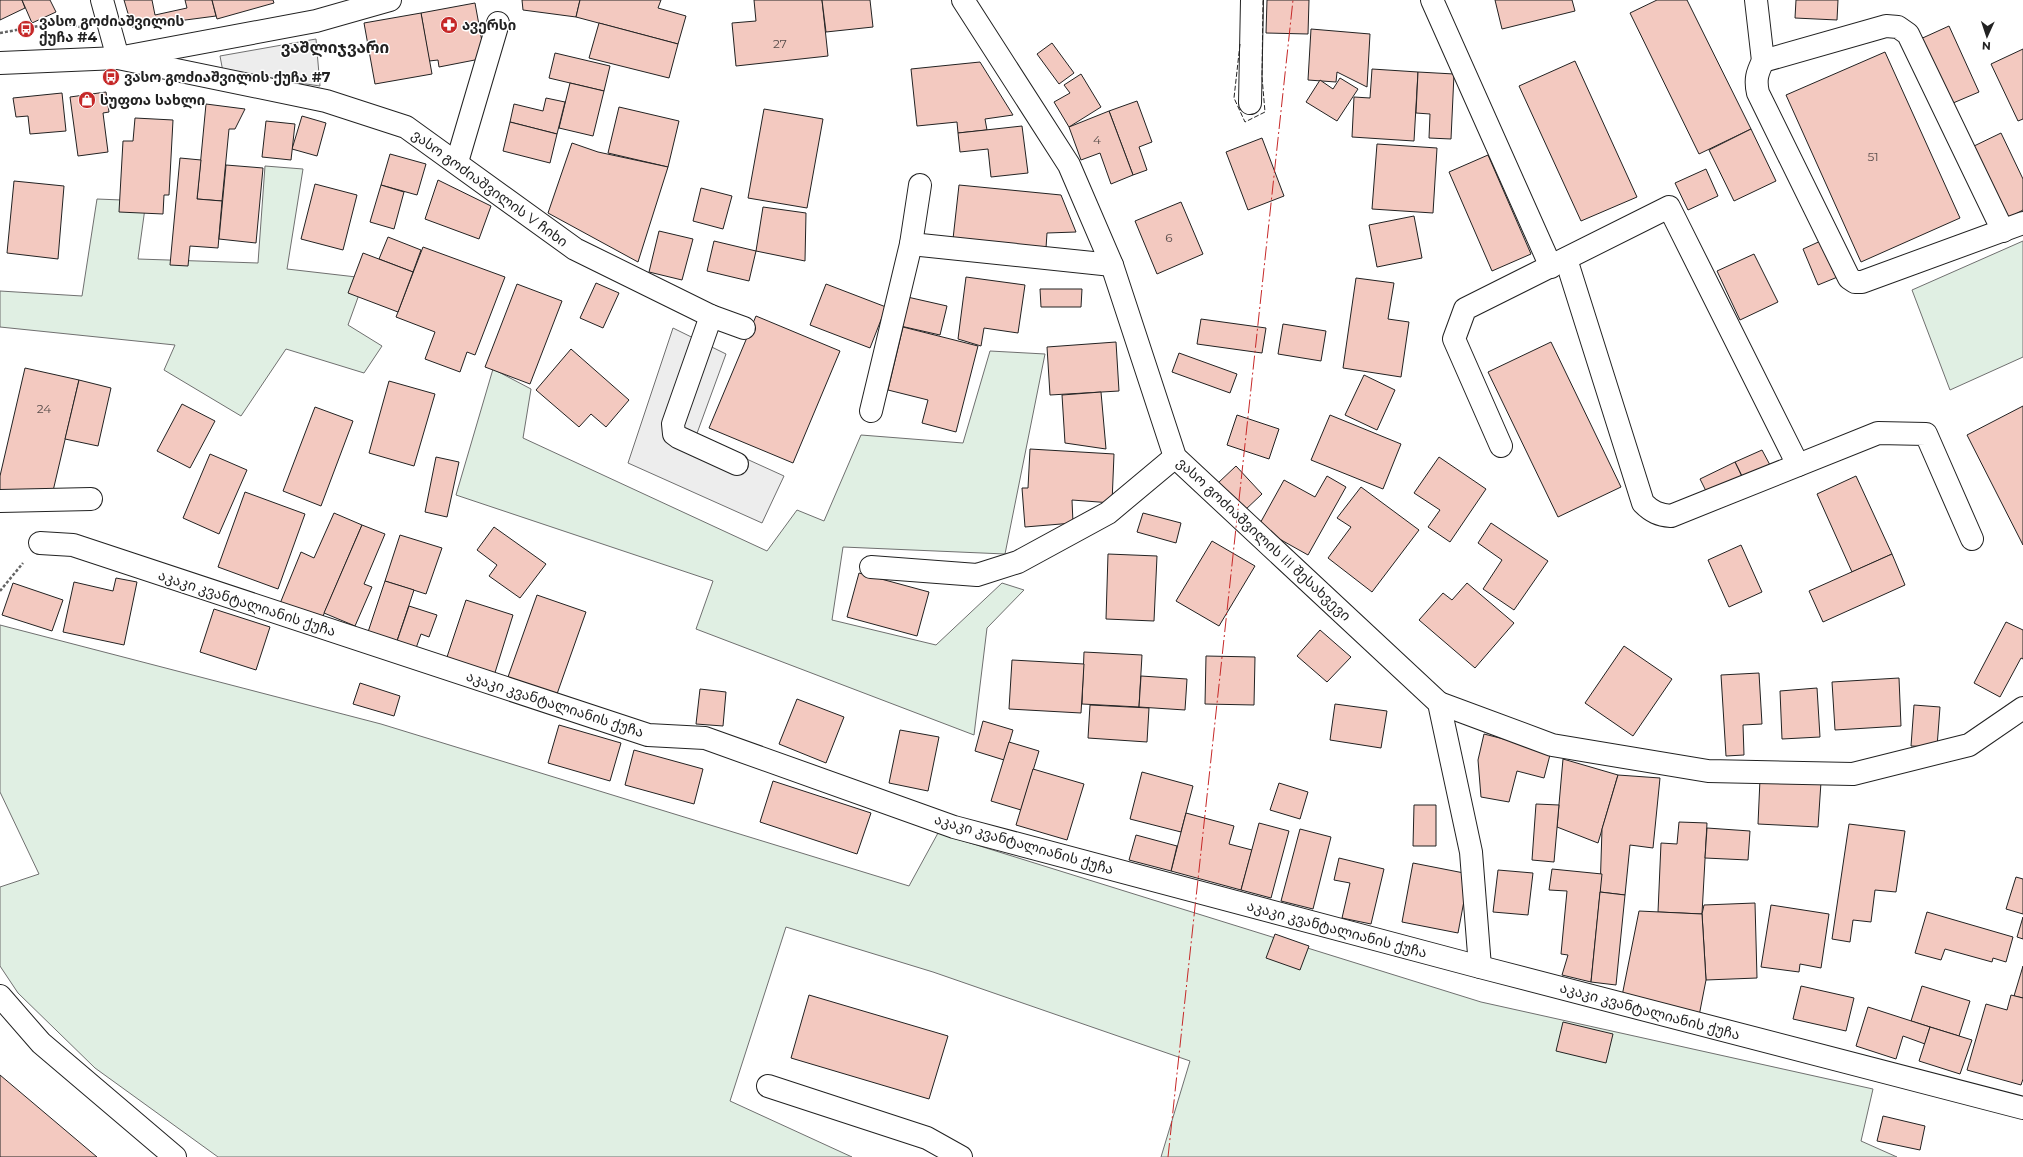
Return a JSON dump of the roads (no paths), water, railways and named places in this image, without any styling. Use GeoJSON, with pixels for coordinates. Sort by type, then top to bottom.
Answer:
{"type":"FeatureCollection","features":[{"type":"Feature","properties":{"kind":"street"},"geometry":{"type":"LineString","coordinates":[[102,0],[113,35],[118,58]]}},
{"type":"Feature","properties":{"kind":"street"},"geometry":{"type":"LineString","coordinates":[[0,63],[118,58],[316,21],[390,0]]}},
{"type":"Feature","properties":{"kind":"street","name":"ვასო გოძიაშვილის III შესახვევი"},"geometry":{"type":"LineString","coordinates":[[963,0],[1068,165],[1112,265],[1175,458],[1439,703]]}},
{"type":"Feature","properties":{"kind":"street"},"geometry":{"type":"LineString","coordinates":[[1250,103],[1252,0]]}},
{"type":"Feature","properties":{"kind":"street"},"geometry":{"type":"LineString","coordinates":[[1432,0],[1559,263],[1643,503],[1651,511],[1659,515],[1671,516],[1878,433],[1926,434],[1972,539]]}},
{"type":"Feature","properties":{"kind":"street"},"geometry":{"type":"LineString","coordinates":[[1756,0],[1763,61],[1757,72],[1755,82],[1758,93],[1848,278],[1855,282],[1862,282],[2023,223]]}},
{"type":"Feature","properties":{"kind":"street"},"geometry":{"type":"LineString","coordinates":[[457,162],[498,23]]}},
{"type":"Feature","properties":{"kind":"street"},"geometry":{"type":"LineString","coordinates":[[1763,61],[1886,26],[1898,27],[1908,34],[2003,231]]}},
{"type":"Feature","properties":{"kind":"street","name":"ვასო გოძიაშვილის V ჩიხი"},"geometry":{"type":"LineString","coordinates":[[118,58],[326,101],[406,127],[457,162],[575,249],[711,316],[744,328]]}},
{"type":"Feature","properties":{"kind":"street"},"geometry":{"type":"LineString","coordinates":[[871,411],[911,244],[920,185]]}},
{"type":"Feature","properties":{"kind":"street"},"geometry":{"type":"LineString","coordinates":[[1501,446],[1454,339],[1465,310],[1669,207],[1798,465]]}},
{"type":"Feature","properties":{"kind":"street"},"geometry":{"type":"LineString","coordinates":[[911,244],[1112,265]]}},
{"type":"Feature","properties":{"kind":"street"},"geometry":{"type":"LineString","coordinates":[[711,316],[674,424],[674,434],[737,464]]}},
{"type":"Feature","properties":{"kind":"street"},"geometry":{"type":"LineString","coordinates":[[871,567],[977,575],[1018,562],[1108,513],[1175,458]]}},
{"type":"Feature","properties":{"kind":"street"},"geometry":{"type":"LineString","coordinates":[[0,501],[91,500]]}},
{"type":"Feature","properties":{"kind":"street","name":"აკაკი კვანტალიანის ქუჩა"},"geometry":{"type":"LineString","coordinates":[[40,543],[73,545],[648,735],[705,738],[954,827],[1480,967],[2023,1108]]}},
{"type":"Feature","properties":{"kind":"street"},"geometry":{"type":"LineString","coordinates":[[1439,703],[1552,745],[1568,748],[1708,772],[1853,774],[1969,745],[2023,708]]}},
{"type":"Feature","properties":{"kind":"street"},"geometry":{"type":"LineString","coordinates":[[1439,703],[1471,852],[1480,967]]}},
{"type":"Feature","properties":{"kind":"street"},"geometry":{"type":"LineString","coordinates":[[0,996],[41,1043],[175,1157]]}},
{"type":"Feature","properties":{"kind":"street"},"geometry":{"type":"LineString","coordinates":[[768,1086],[927,1138],[961,1157]]}},
{"type":"Feature","properties":{"kind":"place","name":"ავერსი"},"geometry":{"type":"Point","coordinates":[449,25]}},
{"type":"Feature","properties":{"kind":"place","name":"ვასო გოძიაშვილის ქუჩა #4"},"geometry":{"type":"Point","coordinates":[26,29]}},
{"type":"Feature","properties":{"kind":"place","name":"ვასო გოძიაშვილის ქუჩა #7"},"geometry":{"type":"Point","coordinates":[111,77]}},
{"type":"Feature","properties":{"kind":"place","name":"სუფთა სახლი"},"geometry":{"type":"Point","coordinates":[87,100]}},
{"type":"Feature","properties":{"kind":"district","name":"ვაშლიჯვარი"},"geometry":{"type":"Point","coordinates":[335,47]}}]}
